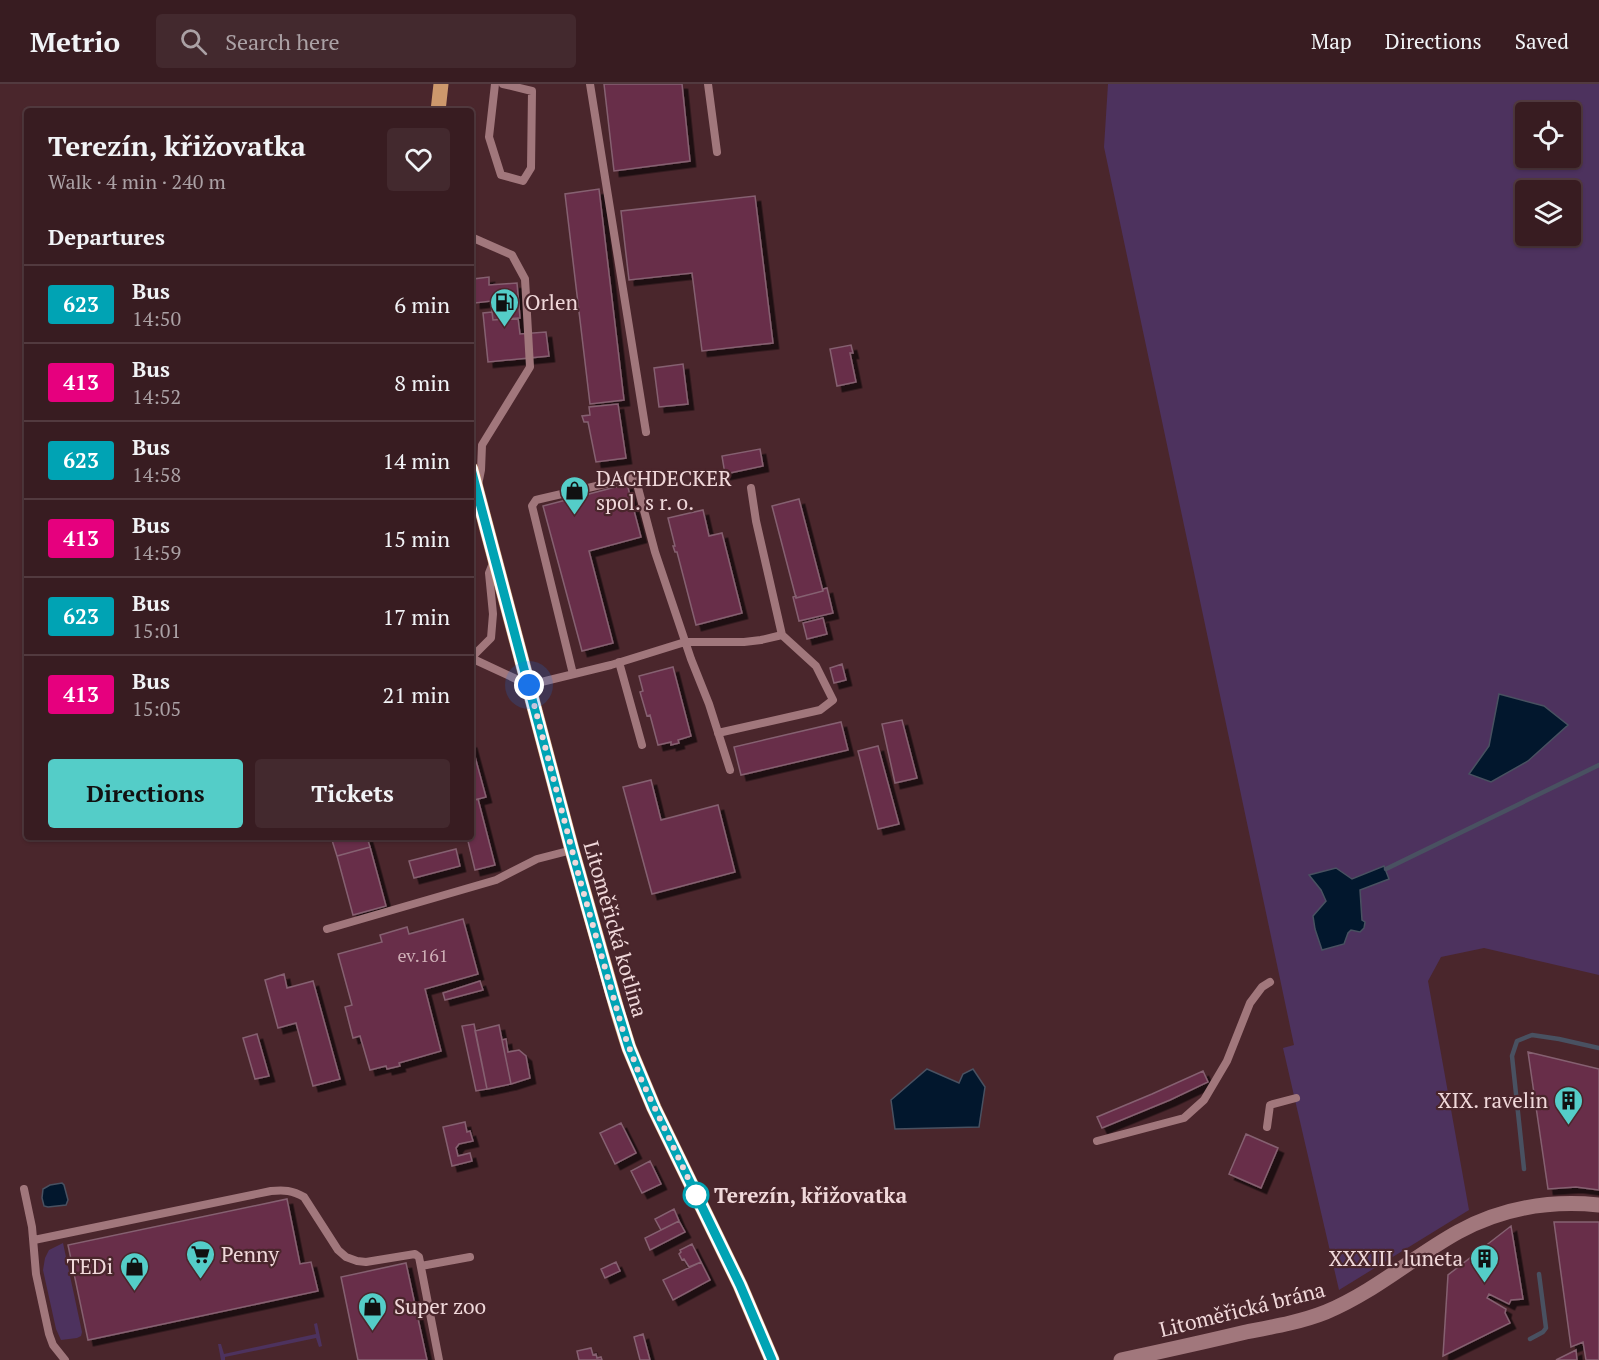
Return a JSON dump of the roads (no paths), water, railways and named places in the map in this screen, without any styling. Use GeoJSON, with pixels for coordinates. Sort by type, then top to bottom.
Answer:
{"type":"FeatureCollection","features":[{"type":"Feature","properties":{"kind":"main road"},"geometry":{"type":"LineString","coordinates":[[438,108],[441,84]]}},
{"type":"Feature","properties":{"kind":"main road","name":"Litoměřická kotlina"},"geometry":{"type":"LineString","coordinates":[[474,481],[572,850],[618,1013],[641,1079],[740,1285],[772,1360]]}},
{"type":"Feature","properties":{"kind":"main road","name":"Litoměřická brána"},"geometry":{"type":"LineString","coordinates":[[1121,1360],[1324,1312],[1370,1289],[1456,1233],[1498,1214],[1554,1204],[1599,1205]]}},
{"type":"Feature","properties":{"kind":"lane"},"geometry":{"type":"LineString","coordinates":[[495,84],[489,136],[501,175],[523,181],[531,168],[532,91],[503,84]]}},
{"type":"Feature","properties":{"kind":"lane"},"geometry":{"type":"LineString","coordinates":[[590,84],[646,432]]}},
{"type":"Feature","properties":{"kind":"lane"},"geometry":{"type":"LineString","coordinates":[[708,84],[717,152]]}},
{"type":"Feature","properties":{"kind":"lane"},"geometry":{"type":"LineString","coordinates":[[474,238],[512,255],[525,279],[530,368],[482,445],[482,470],[476,489]]}},
{"type":"Feature","properties":{"kind":"lane"},"geometry":{"type":"LineString","coordinates":[[573,674],[532,511],[533,502],[628,478],[634,479],[655,552],[730,770]]}},
{"type":"Feature","properties":{"kind":"lane"},"geometry":{"type":"LineString","coordinates":[[718,732],[819,710],[833,700],[816,666],[782,635],[756,521],[751,488]]}},
{"type":"Feature","properties":{"kind":"lane"},"geometry":{"type":"LineString","coordinates":[[474,655],[491,638],[493,614],[489,573],[495,559]]}},
{"type":"Feature","properties":{"kind":"lane"},"geometry":{"type":"LineString","coordinates":[[474,659],[529,685],[685,642],[744,642],[782,635]]}},
{"type":"Feature","properties":{"kind":"lane"},"geometry":{"type":"LineString","coordinates":[[619,662],[642,744]]}},
{"type":"Feature","properties":{"kind":"lane"},"geometry":{"type":"LineString","coordinates":[[327,929],[496,880],[537,860],[572,850]]}},
{"type":"Feature","properties":{"kind":"lane"},"geometry":{"type":"LineString","coordinates":[[1097,1141],[1184,1118],[1204,1100],[1227,1061],[1250,1003],[1262,987],[1270,982]]}},
{"type":"Feature","properties":{"kind":"lane"},"geometry":{"type":"LineString","coordinates":[[1267,1126],[1270,1105],[1296,1098]]}},
{"type":"Feature","properties":{"kind":"lane"},"geometry":{"type":"LineString","coordinates":[[24,1189],[34,1240],[36,1274],[49,1334],[53,1345],[65,1360]]}},
{"type":"Feature","properties":{"kind":"lane"},"geometry":{"type":"LineString","coordinates":[[34,1240],[286,1189],[304,1197],[338,1250],[346,1257],[366,1262],[414,1254],[419,1257],[439,1360]]}},
{"type":"Feature","properties":{"kind":"lane"},"geometry":{"type":"LineString","coordinates":[[421,1266],[470,1257]]}},
{"type":"Feature","properties":{"kind":"water"},"geometry":{"type":"Polygon","coordinates":[[[1499,694],[1544,706],[1568,725],[1528,761],[1491,782],[1469,774],[1489,746],[1499,694]]]}},
{"type":"Feature","properties":{"kind":"water"},"geometry":{"type":"Polygon","coordinates":[[[1384,866],[1389,879],[1360,890],[1364,928],[1360,932],[1351,930],[1344,944],[1322,950],[1313,916],[1326,901],[1321,890],[1309,875],[1336,868],[1352,879],[1384,866]]]}},
{"type":"Feature","properties":{"kind":"water"},"geometry":{"type":"Polygon","coordinates":[[[927,1069],[959,1083],[963,1074],[973,1069],[985,1087],[979,1127],[895,1129],[891,1100],[927,1069]]]}},
{"type":"Feature","properties":{"kind":"water"},"geometry":{"type":"Polygon","coordinates":[[[62,1183],[68,1200],[66,1205],[44,1206],[43,1189],[62,1183]]]}},
{"type":"Feature","properties":{"kind":"waterway"},"geometry":{"type":"LineString","coordinates":[[1386,869],[1599,765]]}},
{"type":"Feature","properties":{"kind":"waterway"},"geometry":{"type":"LineString","coordinates":[[1524,1169],[1512,1056],[1517,1041],[1532,1035],[1599,1048]]}},
{"type":"Feature","properties":{"kind":"waterway"},"geometry":{"type":"LineString","coordinates":[[1530,1339],[1546,1328],[1539,1274]]}},
{"type":"Feature","properties":{"kind":"place","name":"Orlen"},"geometry":{"type":"Point","coordinates":[504,328]}},
{"type":"Feature","properties":{"kind":"place","name":"DACHDECKER spol. s r. o."},"geometry":{"type":"Point","coordinates":[575,516]}},
{"type":"Feature","properties":{"kind":"place","name":"XIX. ravelin"},"geometry":{"type":"Point","coordinates":[1569,1126]}},
{"type":"Feature","properties":{"kind":"place","name":"Terezín, křižovatka"},"geometry":{"type":"Point","coordinates":[696,1195]}},
{"type":"Feature","properties":{"kind":"place","name":"Penny"},"geometry":{"type":"Point","coordinates":[200,1280]}},
{"type":"Feature","properties":{"kind":"place","name":"XXXIII. luneta"},"geometry":{"type":"Point","coordinates":[1484,1284]}},
{"type":"Feature","properties":{"kind":"place","name":"TEDi"},"geometry":{"type":"Point","coordinates":[134,1292]}},
{"type":"Feature","properties":{"kind":"place","name":"Super zoo"},"geometry":{"type":"Point","coordinates":[373,1332]}}]}
